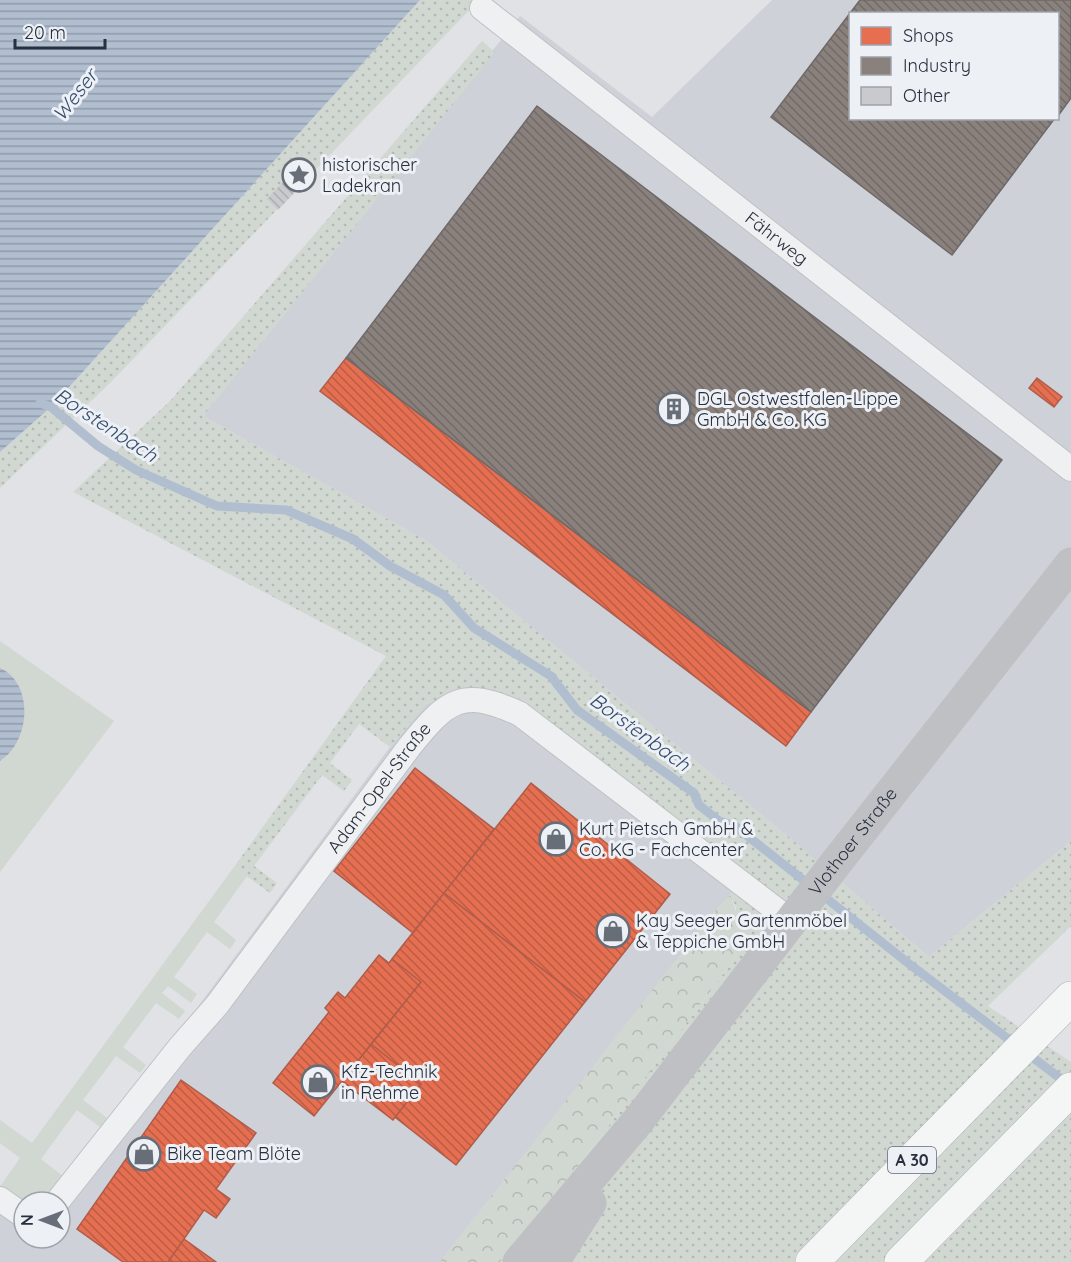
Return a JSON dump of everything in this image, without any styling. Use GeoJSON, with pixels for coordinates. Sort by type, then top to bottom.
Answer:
{"type":"FeatureCollection","features":[{"type":"Feature","properties":{"kind":"highway","name":"A 30"},"geometry":{"type":"LineString","coordinates":[[812,1262],[1071,998]]}},
{"type":"Feature","properties":{"kind":"highway"},"geometry":{"type":"LineString","coordinates":[[901,1262],[1067,1093]]}},
{"type":"Feature","properties":{"kind":"main road","name":"Vlothoer Straße"},"geometry":{"type":"LineString","coordinates":[[519,1262],[638,1121],[832,868],[1071,564]]}},
{"type":"Feature","properties":{"kind":"main road","name":"Vlothoer Straße"},"geometry":{"type":"LineString","coordinates":[[553,1262],[638,1121]]}},
{"type":"Feature","properties":{"kind":"street","name":"Fährweg"},"geometry":{"type":"LineString","coordinates":[[482,8],[1071,469]]}},
{"type":"Feature","properties":{"kind":"street","name":"Adam-Opel-Straße"},"geometry":{"type":"LineString","coordinates":[[67,1190],[180,1047],[217,1005],[436,713],[457,702],[482,700],[502,705],[520,714],[791,921]]}},
{"type":"Feature","properties":{"kind":"shaded area"},"geometry":{"type":"Polygon","coordinates":[[[772,0],[1071,0],[1071,841],[929,957],[790,838],[425,540],[203,416],[520,16],[652,117],[772,0]]]}},
{"type":"Feature","properties":{"kind":"shaded area"},"geometry":{"type":"Polygon","coordinates":[[[475,688],[522,699],[745,876],[440,1262],[0,1262],[0,1185],[12,1193],[12,1250],[72,1250],[72,1190],[30,1190],[69,1181],[390,747],[426,704],[475,688]]]}},
{"type":"Feature","properties":{"kind":"green space"},"geometry":{"type":"Polygon","coordinates":[[[420,0],[479,0],[110,383],[0,488],[0,452],[51,407],[420,0]]]}},
{"type":"Feature","properties":{"kind":"green space"},"geometry":{"type":"Polygon","coordinates":[[[482,41],[495,52],[203,416],[425,540],[790,838],[929,957],[1071,841],[1071,926],[988,1006],[1071,1062],[1071,1262],[500,1262],[575,1170],[736,957],[736,907],[730,895],[744,876],[522,699],[475,688],[426,704],[390,747],[359,724],[330,763],[352,780],[344,791],[322,775],[254,866],[277,883],[270,893],[234,867],[386,656],[73,492],[170,401],[482,41]]]}},
{"type":"Feature","properties":{"kind":"green space"},"geometry":{"type":"Polygon","coordinates":[[[0,641],[114,721],[0,872],[0,641]]]}},
{"type":"Feature","properties":{"kind":"green space"},"geometry":{"type":"Polygon","coordinates":[[[234,867],[247,876],[214,922],[236,940],[230,949],[207,932],[174,977],[197,994],[191,1003],[168,986],[162,993],[185,1011],[179,1019],[156,1003],[123,1047],[146,1065],[140,1073],[116,1056],[83,1100],[107,1118],[100,1127],[77,1110],[41,1159],[69,1181],[60,1190],[12,1190],[12,1192],[1,1185],[20,1158],[0,1143],[0,1120],[32,1143],[234,867]]]}},
{"type":"Feature","properties":{"kind":"green space"},"geometry":{"type":"Polygon","coordinates":[[[730,895],[742,928],[736,957],[575,1170],[500,1262],[440,1262],[712,914],[730,895]]]}},
{"type":"Feature","properties":{"kind":"water","name":"Weser"},"geometry":{"type":"Polygon","coordinates":[[[0,0],[420,0],[51,407],[0,452],[0,0]]]}},
{"type":"Feature","properties":{"kind":"water"},"geometry":{"type":"Polygon","coordinates":[[[0,668],[11,676],[19,687],[24,713],[18,741],[0,761],[0,668]]]}},
{"type":"Feature","properties":{"kind":"building: Shops"},"geometry":{"type":"Polygon","coordinates":[[[346,358],[811,712],[786,746],[320,391],[346,358]]]}},
{"type":"Feature","properties":{"kind":"building: Shops"},"geometry":{"type":"Polygon","coordinates":[[[1037,378],[1062,397],[1054,407],[1029,388],[1037,378]]]}},
{"type":"Feature","properties":{"kind":"building: Shops"},"geometry":{"type":"Polygon","coordinates":[[[415,768],[494,829],[413,933],[334,871],[415,768]]]}},
{"type":"Feature","properties":{"kind":"building: Shops"},"geometry":{"type":"Polygon","coordinates":[[[531,783],[670,894],[585,1002],[444,893],[531,783]]]}},
{"type":"Feature","properties":{"kind":"building: Shops"},"geometry":{"type":"Polygon","coordinates":[[[444,893],[585,1002],[456,1165],[395,1117],[421,1084],[371,1044],[421,982],[392,959],[444,893]]]}},
{"type":"Feature","properties":{"kind":"building: Shops"},"geometry":{"type":"Polygon","coordinates":[[[379,955],[389,963],[392,959],[421,982],[314,1116],[273,1083],[329,1012],[325,1008],[338,992],[345,998],[379,955]]]}},
{"type":"Feature","properties":{"kind":"building: Shops"},"geometry":{"type":"Polygon","coordinates":[[[371,1044],[421,1084],[393,1120],[342,1081],[371,1044]]]}},
{"type":"Feature","properties":{"kind":"building: Shops"},"geometry":{"type":"Polygon","coordinates":[[[181,1080],[256,1133],[216,1189],[230,1199],[216,1218],[204,1210],[168,1262],[123,1262],[77,1229],[181,1080]]]}},
{"type":"Feature","properties":{"kind":"building: Shops"},"geometry":{"type":"Polygon","coordinates":[[[184,1239],[216,1262],[168,1262],[184,1239]]]}},
{"type":"Feature","properties":{"kind":"building: Industry"},"geometry":{"type":"Polygon","coordinates":[[[860,0],[1071,0],[1071,98],[1059,115],[1059,12],[851,12],[860,0]]]}},
{"type":"Feature","properties":{"kind":"building: Industry"},"geometry":{"type":"Polygon","coordinates":[[[849,14],[849,120],[1053,120],[952,255],[771,117],[849,14]]]}},
{"type":"Feature","properties":{"kind":"building: Industry","name":"DGL Ostwestfalen-Lippe GmbH & Co. KG"},"geometry":{"type":"Polygon","coordinates":[[[537,106],[1002,460],[811,712],[346,358],[537,106]]]}},
{"type":"Feature","properties":{"kind":"building: Other"},"geometry":{"type":"Polygon","coordinates":[[[289,176],[300,187],[278,210],[267,199],[289,176]]]}},
{"type":"Feature","properties":{"kind":"waterway","name":"Borstenbach"},"geometry":{"type":"LineString","coordinates":[[40,403],[51,407],[98,446],[136,470],[217,506],[286,510],[353,539],[390,566],[444,595],[474,628],[551,676],[577,710],[694,793],[699,805],[719,821],[735,826],[908,963],[1069,1085]]}},
{"type":"Feature","properties":{"kind":"place","name":"historischer Ladekran"},"geometry":{"type":"Point","coordinates":[299,175]}},
{"type":"Feature","properties":{"kind":"place","name":"DGL Ostwestfalen-Lippe GmbH & Co. KG"},"geometry":{"type":"Point","coordinates":[674,409]}},
{"type":"Feature","properties":{"kind":"place","name":"Kurt Pietsch GmbH & Co. KG - Fachcenter"},"geometry":{"type":"Point","coordinates":[556,839]}},
{"type":"Feature","properties":{"kind":"place","name":"Kay Seeger Gartenmöbel & Teppiche GmbH"},"geometry":{"type":"Point","coordinates":[613,931]}},
{"type":"Feature","properties":{"kind":"place","name":"Kfz-Technik in Rehme"},"geometry":{"type":"Point","coordinates":[318,1082]}},
{"type":"Feature","properties":{"kind":"place","name":"Bike Team Blöte"},"geometry":{"type":"Point","coordinates":[144,1154]}}]}
